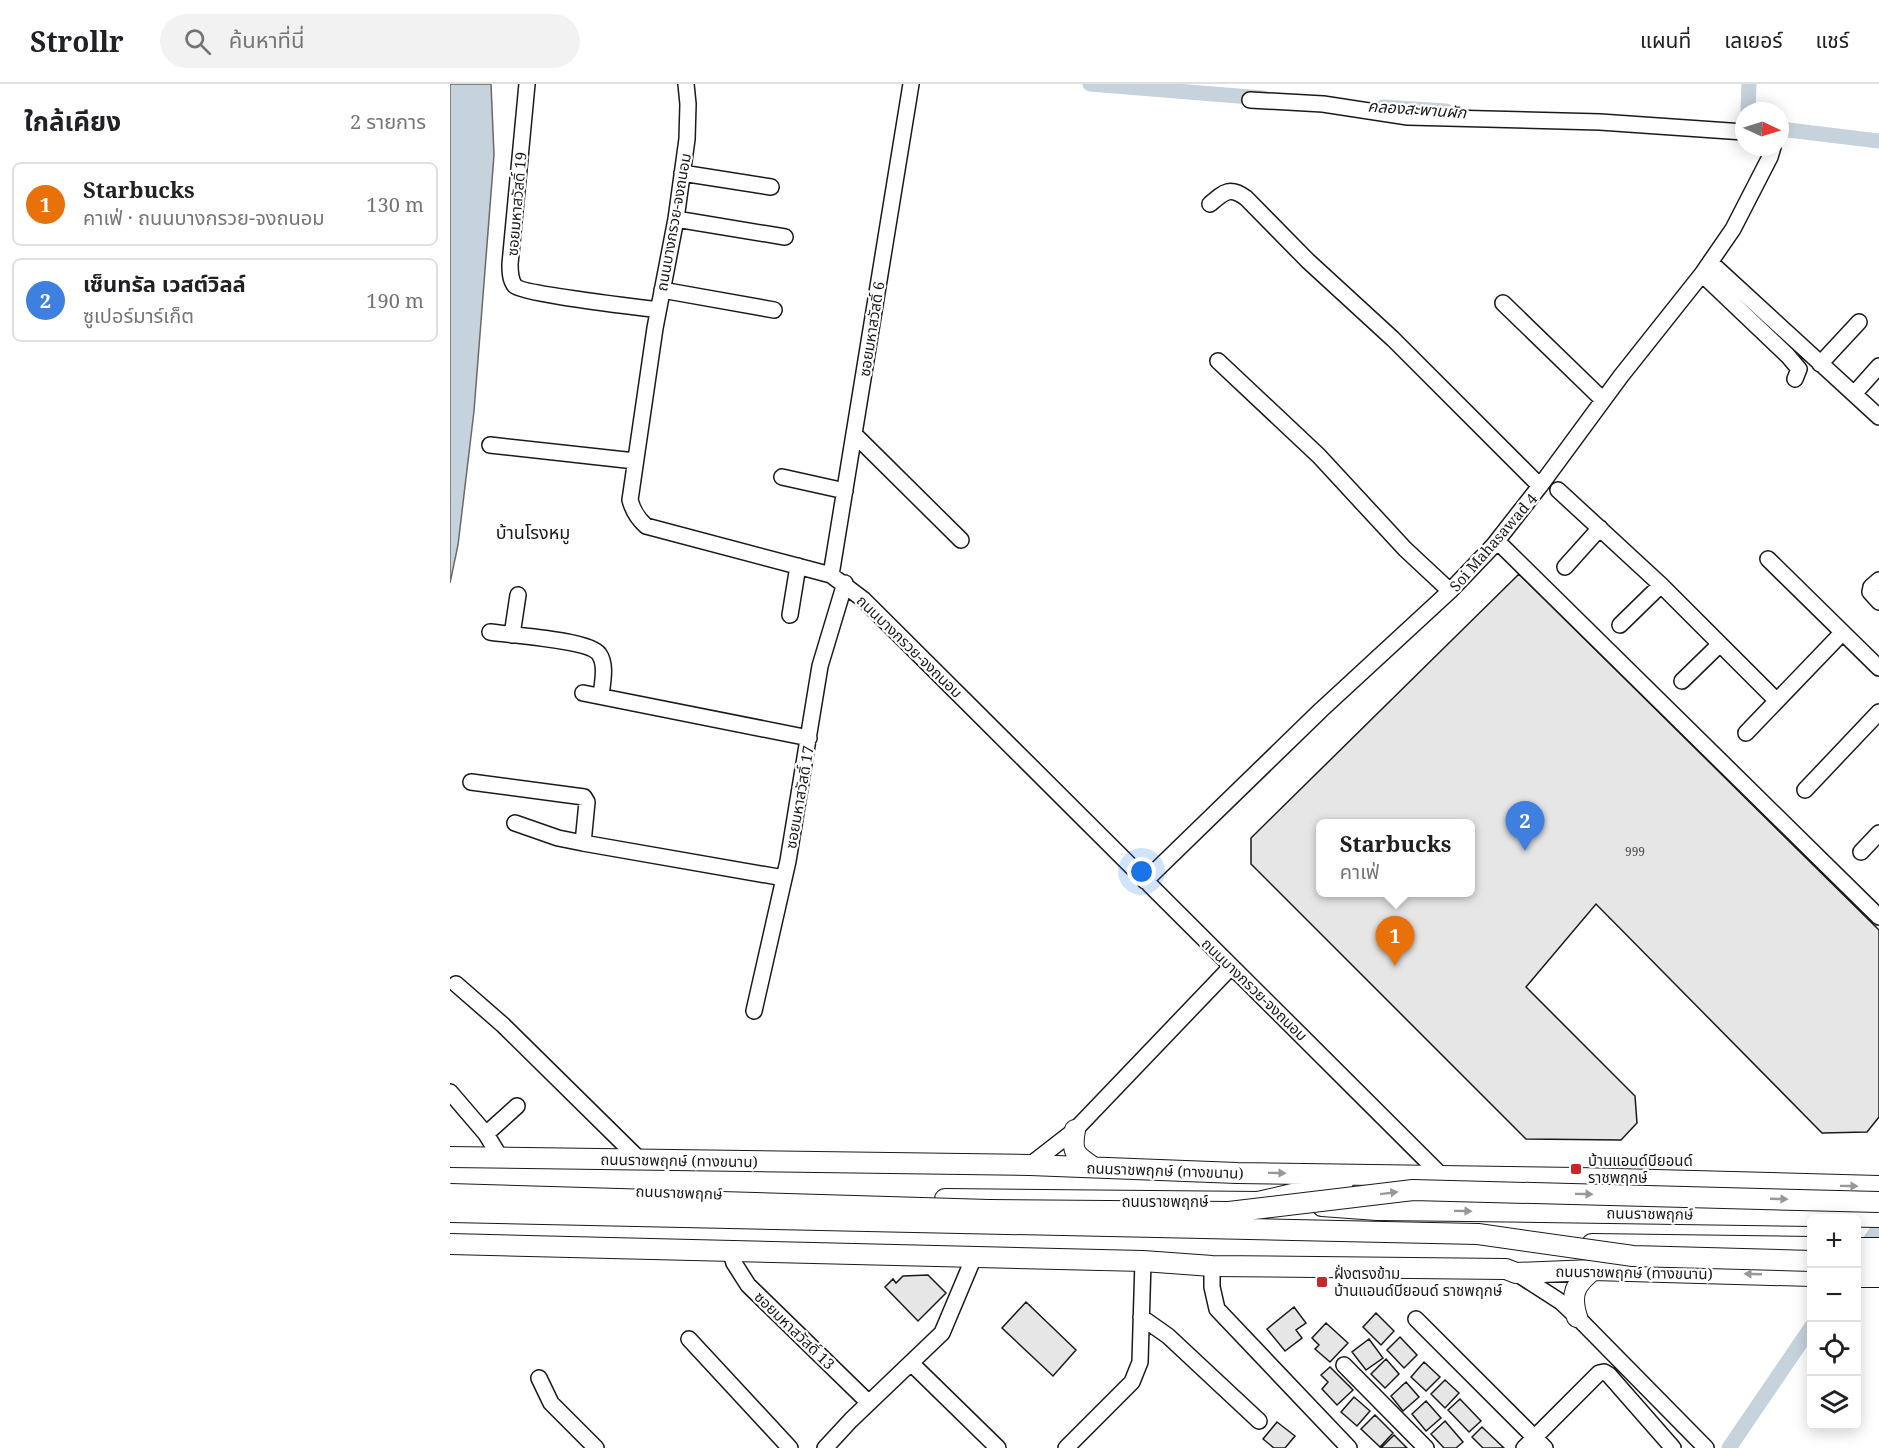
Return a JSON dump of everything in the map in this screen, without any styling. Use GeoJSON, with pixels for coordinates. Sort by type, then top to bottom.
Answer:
{"type":"FeatureCollection","features":[{"type":"Feature","properties":{"kind":"main road"},"geometry":{"type":"LineString","coordinates":[[1075,1130],[1072,1144],[1077,1157],[1093,1167]]}},
{"type":"Feature","properties":{"kind":"main road","name":"ถนนราชพฤกษ์ (ทางขนาน)"},"geometry":{"type":"LineString","coordinates":[[450,1157],[1030,1165],[1879,1186]]}},
{"type":"Feature","properties":{"kind":"main road"},"geometry":{"type":"LineString","coordinates":[[1258,1202],[1371,1175]]}},
{"type":"Feature","properties":{"kind":"main road","name":"ถนนราชพฤกษ์"},"geometry":{"type":"LineString","coordinates":[[450,1186],[922,1199],[1258,1202],[1388,1210],[1878,1212]]}},
{"type":"Feature","properties":{"kind":"main road"},"geometry":{"type":"LineString","coordinates":[[450,1194],[989,1210],[1229,1212],[1413,1190],[1878,1212]]}},
{"type":"Feature","properties":{"kind":"main road"},"geometry":{"type":"LineString","coordinates":[[450,1212],[1478,1234],[1633,1256],[1807,1261]]}},
{"type":"Feature","properties":{"kind":"main road"},"geometry":{"type":"LineString","coordinates":[[450,1217],[964,1232],[1807,1247]]}},
{"type":"Feature","properties":{"kind":"main road"},"geometry":{"type":"LineString","coordinates":[[1506,1242],[1643,1271]]}},
{"type":"Feature","properties":{"kind":"main road","name":"ถนนราชพฤกษ์ (ทางขนาน)"},"geometry":{"type":"LineString","coordinates":[[450,1244],[1143,1261],[1212,1266],[1506,1269],[1516,1273],[1593,1270],[1807,1276]]}},
{"type":"Feature","properties":{"kind":"main road"},"geometry":{"type":"LineString","coordinates":[[1861,1248],[1879,1248]]}},
{"type":"Feature","properties":{"kind":"main road"},"geometry":{"type":"LineString","coordinates":[[1577,1317],[1574,1306],[1576,1288],[1579,1281],[1593,1270]]}},
{"type":"Feature","properties":{"kind":"street","name":"ซอยมหาสวัสดิ์ 19"},"geometry":{"type":"LineString","coordinates":[[527,84],[510,264],[510,275],[514,285],[521,290],[544,294],[658,310]]}},
{"type":"Feature","properties":{"kind":"street","name":"ซอยมหาสวัสดิ์ 6"},"geometry":{"type":"LineString","coordinates":[[838,579],[845,491],[911,84]]}},
{"type":"Feature","properties":{"kind":"street","name":"ถนนบางกรวย-จงถนอม"},"geometry":{"type":"LineString","coordinates":[[686,87],[687,138],[676,219],[658,310],[630,500],[632,510],[638,520],[646,526],[798,566],[838,579],[864,600],[1442,1176]]}},
{"type":"Feature","properties":{"kind":"street"},"geometry":{"type":"LineString","coordinates":[[1250,100],[1323,104],[1408,117],[1600,122],[1735,131]]}},
{"type":"Feature","properties":{"kind":"street","name":"Soi Mahasawad 4"},"geometry":{"type":"LineString","coordinates":[[1145,881],[1321,710],[1450,591],[1497,541],[1706,268],[1733,229],[1769,156]]}},
{"type":"Feature","properties":{"kind":"street"},"geometry":{"type":"LineString","coordinates":[[682,173],[771,187]]}},
{"type":"Feature","properties":{"kind":"street"},"geometry":{"type":"LineString","coordinates":[[1210,204],[1223,193],[1230,191],[1238,192],[1246,198],[1308,261],[1393,339],[1540,486]]}},
{"type":"Feature","properties":{"kind":"street"},"geometry":{"type":"LineString","coordinates":[[676,219],[784,237]]}},
{"type":"Feature","properties":{"kind":"street"},"geometry":{"type":"LineString","coordinates":[[1706,268],[1879,417]]}},
{"type":"Feature","properties":{"kind":"street"},"geometry":{"type":"LineString","coordinates":[[1706,268],[1799,369],[1796,379]]}},
{"type":"Feature","properties":{"kind":"street"},"geometry":{"type":"LineString","coordinates":[[662,290],[774,310]]}},
{"type":"Feature","properties":{"kind":"street"},"geometry":{"type":"LineString","coordinates":[[1503,303],[1603,400]]}},
{"type":"Feature","properties":{"kind":"street"},"geometry":{"type":"LineString","coordinates":[[1820,364],[1859,322]]}},
{"type":"Feature","properties":{"kind":"street"},"geometry":{"type":"LineString","coordinates":[[1218,361],[1319,456],[1405,549],[1450,591]]}},
{"type":"Feature","properties":{"kind":"street"},"geometry":{"type":"LineString","coordinates":[[1854,394],[1879,366]]}},
{"type":"Feature","properties":{"kind":"street"},"geometry":{"type":"LineString","coordinates":[[854,434],[961,540]]}},
{"type":"Feature","properties":{"kind":"street"},"geometry":{"type":"LineString","coordinates":[[490,445],[635,461]]}},
{"type":"Feature","properties":{"kind":"street"},"geometry":{"type":"LineString","coordinates":[[782,477],[845,491]]}},
{"type":"Feature","properties":{"kind":"street"},"geometry":{"type":"LineString","coordinates":[[1558,490],[1661,585],[1777,701]]}},
{"type":"Feature","properties":{"kind":"street"},"geometry":{"type":"LineString","coordinates":[[1565,567],[1600,528]]}},
{"type":"Feature","properties":{"kind":"street"},"geometry":{"type":"LineString","coordinates":[[1497,541],[1879,917]]}},
{"type":"Feature","properties":{"kind":"street"},"geometry":{"type":"LineString","coordinates":[[1768,559],[1879,668]]}},
{"type":"Feature","properties":{"kind":"street"},"geometry":{"type":"LineString","coordinates":[[790,615],[798,566]]}},
{"type":"Feature","properties":{"kind":"street","name":"ซอยมหาสวัสดิ์ 17"},"geometry":{"type":"LineString","coordinates":[[754,1011],[784,878],[820,666],[838,579]]}},
{"type":"Feature","properties":{"kind":"street"},"geometry":{"type":"LineString","coordinates":[[1876,599],[1870,592],[1879,580]]}},
{"type":"Feature","properties":{"kind":"street"},"geometry":{"type":"LineString","coordinates":[[1620,625],[1661,585]]}},
{"type":"Feature","properties":{"kind":"street"},"geometry":{"type":"LineString","coordinates":[[512,635],[518,596]]}},
{"type":"Feature","properties":{"kind":"street"},"geometry":{"type":"LineString","coordinates":[[490,632],[590,647],[599,653],[602,661],[601,696]]}},
{"type":"Feature","properties":{"kind":"street"},"geometry":{"type":"LineString","coordinates":[[1746,733],[1842,633]]}},
{"type":"Feature","properties":{"kind":"street"},"geometry":{"type":"LineString","coordinates":[[1682,681],[1720,644]]}},
{"type":"Feature","properties":{"kind":"street"},"geometry":{"type":"LineString","coordinates":[[583,693],[809,738]]}},
{"type":"Feature","properties":{"kind":"street"},"geometry":{"type":"LineString","coordinates":[[1805,790],[1879,712]]}},
{"type":"Feature","properties":{"kind":"street"},"geometry":{"type":"LineString","coordinates":[[471,782],[584,797],[586,802],[583,843]]}},
{"type":"Feature","properties":{"kind":"street"},"geometry":{"type":"LineString","coordinates":[[515,823],[558,838],[784,878]]}},
{"type":"Feature","properties":{"kind":"street"},"geometry":{"type":"LineString","coordinates":[[1861,852],[1879,833]]}},
{"type":"Feature","properties":{"kind":"street"},"geometry":{"type":"LineString","coordinates":[[1030,1165],[1075,1130],[1231,967]]}},
{"type":"Feature","properties":{"kind":"street"},"geometry":{"type":"LineString","coordinates":[[456,984],[503,1025],[639,1159]]}},
{"type":"Feature","properties":{"kind":"street"},"geometry":{"type":"LineString","coordinates":[[450,1092],[486,1134],[500,1157]]}},
{"type":"Feature","properties":{"kind":"street"},"geometry":{"type":"LineString","coordinates":[[486,1134],[517,1106]]}},
{"type":"Feature","properties":{"kind":"street","name":"ซอยมหาสวัสดิ์ 13"},"geometry":{"type":"LineString","coordinates":[[730,1250],[734,1263],[748,1285],[869,1402]]}},
{"type":"Feature","properties":{"kind":"street"},"geometry":{"type":"LineString","coordinates":[[825,1448],[869,1402],[942,1333],[974,1257]]}},
{"type":"Feature","properties":{"kind":"street"},"geometry":{"type":"LineString","coordinates":[[1066,1448],[1132,1382],[1136,1375],[1140,1362],[1143,1261]]}},
{"type":"Feature","properties":{"kind":"street"},"geometry":{"type":"LineString","coordinates":[[1212,1266],[1212,1287],[1216,1309],[1349,1448]]}},
{"type":"Feature","properties":{"kind":"street"},"geometry":{"type":"LineString","coordinates":[[1516,1273],[1561,1302],[1706,1448]]}},
{"type":"Feature","properties":{"kind":"street"},"geometry":{"type":"LineString","coordinates":[[1141,1317],[1157,1326],[1259,1421]]}},
{"type":"Feature","properties":{"kind":"street"},"geometry":{"type":"LineString","coordinates":[[1416,1319],[1535,1444],[1599,1373],[1604,1372],[1673,1448]]}},
{"type":"Feature","properties":{"kind":"street"},"geometry":{"type":"LineString","coordinates":[[689,1339],[790,1448]]}},
{"type":"Feature","properties":{"kind":"street"},"geometry":{"type":"LineString","coordinates":[[911,1362],[998,1448]]}},
{"type":"Feature","properties":{"kind":"street"},"geometry":{"type":"LineString","coordinates":[[1344,1365],[1426,1448]]}},
{"type":"Feature","properties":{"kind":"street"},"geometry":{"type":"LineString","coordinates":[[538,1378],[551,1403],[596,1448]]}},
{"type":"Feature","properties":{"kind":"shaded area"},"geometry":{"type":"Polygon","coordinates":[[[450,84],[491,84],[494,155],[474,411],[458,545],[450,583],[450,84]]]}},
{"type":"Feature","properties":{"kind":"building"},"geometry":{"type":"Polygon","coordinates":[[[1519,574],[1879,930],[1879,1117],[1867,1132],[1822,1133],[1596,904],[1526,987],[1635,1096],[1637,1123],[1621,1140],[1526,1139],[1251,864],[1251,838],[1519,574]]]}},
{"type":"Feature","properties":{"kind":"building"},"geometry":{"type":"Polygon","coordinates":[[[928,1275],[946,1293],[918,1321],[885,1287],[893,1279],[896,1283],[903,1276],[928,1275]]]}},
{"type":"Feature","properties":{"kind":"building"},"geometry":{"type":"Polygon","coordinates":[[[1026,1302],[1076,1350],[1053,1376],[1002,1328],[1026,1302]]]}},
{"type":"Feature","properties":{"kind":"building"},"geometry":{"type":"Polygon","coordinates":[[[1294,1307],[1306,1323],[1296,1330],[1302,1338],[1285,1351],[1267,1329],[1294,1307]]]}},
{"type":"Feature","properties":{"kind":"building"},"geometry":{"type":"Polygon","coordinates":[[[1376,1313],[1394,1331],[1381,1345],[1363,1327],[1376,1313]]]}},
{"type":"Feature","properties":{"kind":"building"},"geometry":{"type":"Polygon","coordinates":[[[1326,1323],[1348,1343],[1330,1362],[1315,1349],[1319,1345],[1312,1338],[1326,1323]]]}},
{"type":"Feature","properties":{"kind":"building"},"geometry":{"type":"Polygon","coordinates":[[[1400,1337],[1417,1355],[1404,1368],[1387,1350],[1400,1337]]]}},
{"type":"Feature","properties":{"kind":"building"},"geometry":{"type":"Polygon","coordinates":[[[1369,1339],[1383,1358],[1366,1370],[1352,1352],[1369,1339]]]}},
{"type":"Feature","properties":{"kind":"building"},"geometry":{"type":"Polygon","coordinates":[[[1386,1359],[1399,1374],[1385,1388],[1371,1374],[1386,1359]]]}},
{"type":"Feature","properties":{"kind":"building"},"geometry":{"type":"Polygon","coordinates":[[[1424,1362],[1440,1377],[1426,1391],[1411,1377],[1424,1362]]]}},
{"type":"Feature","properties":{"kind":"building"},"geometry":{"type":"Polygon","coordinates":[[[1330,1367],[1353,1390],[1337,1405],[1322,1389],[1328,1382],[1321,1375],[1330,1367]]]}},
{"type":"Feature","properties":{"kind":"building"},"geometry":{"type":"Polygon","coordinates":[[[1445,1380],[1459,1393],[1445,1408],[1431,1394],[1445,1380]]]}},
{"type":"Feature","properties":{"kind":"building"},"geometry":{"type":"Polygon","coordinates":[[[1406,1382],[1419,1397],[1403,1411],[1391,1396],[1406,1382]]]}},
{"type":"Feature","properties":{"kind":"building"},"geometry":{"type":"Polygon","coordinates":[[[1354,1397],[1370,1411],[1357,1426],[1341,1412],[1354,1397]]]}},
{"type":"Feature","properties":{"kind":"building"},"geometry":{"type":"Polygon","coordinates":[[[1460,1399],[1481,1421],[1469,1432],[1448,1410],[1460,1399]]]}},
{"type":"Feature","properties":{"kind":"building"},"geometry":{"type":"Polygon","coordinates":[[[1426,1401],[1441,1418],[1426,1431],[1412,1414],[1426,1401]]]}},
{"type":"Feature","properties":{"kind":"building"},"geometry":{"type":"Polygon","coordinates":[[[1375,1415],[1393,1433],[1380,1447],[1361,1429],[1375,1415]]]}},
{"type":"Feature","properties":{"kind":"building"},"geometry":{"type":"Polygon","coordinates":[[[1445,1421],[1463,1442],[1456,1448],[1444,1448],[1431,1434],[1445,1421]]]}},
{"type":"Feature","properties":{"kind":"building"},"geometry":{"type":"Polygon","coordinates":[[[1277,1422],[1295,1436],[1285,1448],[1274,1448],[1263,1439],[1277,1422]]]}},
{"type":"Feature","properties":{"kind":"building"},"geometry":{"type":"Polygon","coordinates":[[[1482,1427],[1504,1448],[1483,1448],[1472,1437],[1482,1427]]]}},
{"type":"Feature","properties":{"kind":"building"},"geometry":{"type":"Polygon","coordinates":[[[1394,1435],[1407,1448],[1381,1448],[1394,1435]]]}},
{"type":"Feature","properties":{"kind":"waterway","name":"คลองสะพานผัก"},"geometry":{"type":"LineString","coordinates":[[1090,84],[1263,98]]}},
{"type":"Feature","properties":{"kind":"waterway"},"geometry":{"type":"LineString","coordinates":[[1748,102],[1749,84]]}},
{"type":"Feature","properties":{"kind":"waterway","name":"คลองสะพานผัก"},"geometry":{"type":"LineString","coordinates":[[1383,107],[1446,111]]}},
{"type":"Feature","properties":{"kind":"waterway","name":"คลองสะพานผัก"},"geometry":{"type":"LineString","coordinates":[[1789,130],[1879,141]]}},
{"type":"Feature","properties":{"kind":"waterway"},"geometry":{"type":"LineString","coordinates":[[1861,1254],[1879,1228]]}},
{"type":"Feature","properties":{"kind":"waterway"},"geometry":{"type":"LineString","coordinates":[[1729,1448],[1807,1333]]}},
{"type":"Feature","properties":{"kind":"place","name":"เซ็นทรัล เวสต์วิลล์"},"geometry":{"type":"Point","coordinates":[1525,851]}},
{"type":"Feature","properties":{"kind":"place","name":"Starbucks"},"geometry":{"type":"Point","coordinates":[1395,966]}},
{"type":"Feature","properties":{"kind":"place","name":"บ้านแอนด์บียอนด์ ราชพฤกษ์"},"geometry":{"type":"Point","coordinates":[1576,1169]}},
{"type":"Feature","properties":{"kind":"place","name":"ฝั่งตรงข้าม บ้านแอนด์บียอนด์ ราชพฤกษ์"},"geometry":{"type":"Point","coordinates":[1322,1282]}},
{"type":"Feature","properties":{"kind":"district","name":"บ้านโรงหมู"},"geometry":{"type":"Point","coordinates":[533,532]}}]}
